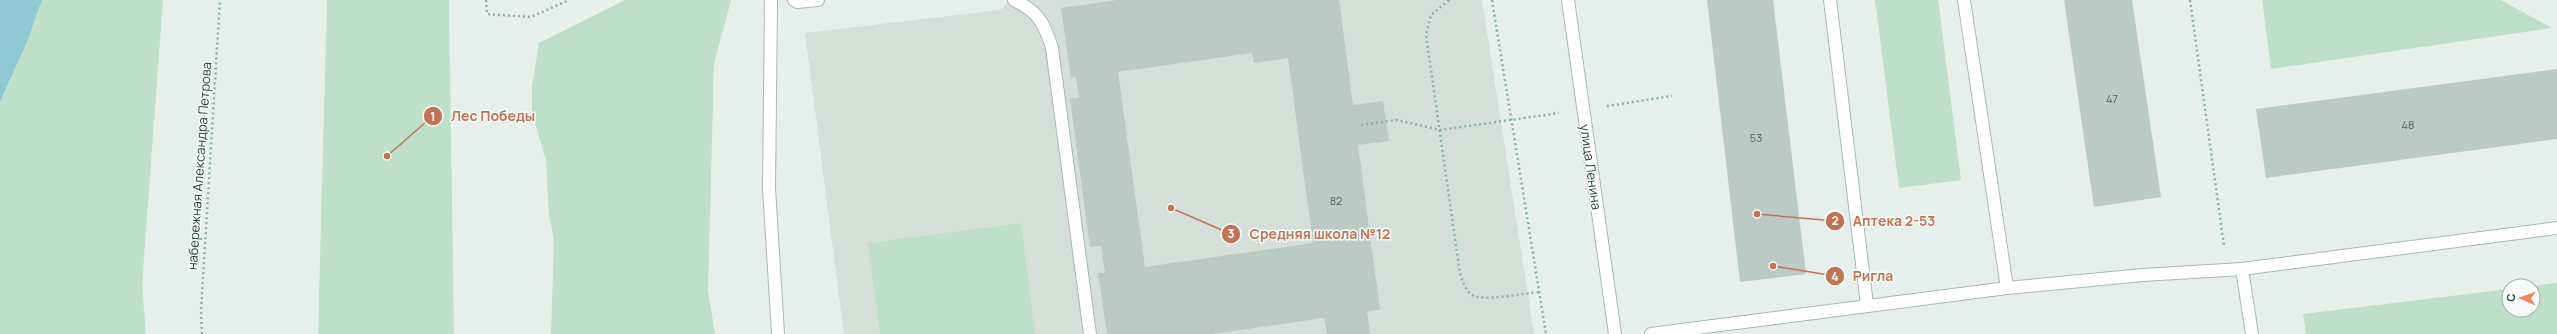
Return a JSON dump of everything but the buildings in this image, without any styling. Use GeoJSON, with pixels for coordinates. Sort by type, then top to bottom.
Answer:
{"type":"FeatureCollection","features":[{"type":"Feature","properties":{"kind":"main road"},"geometry":{"type":"LineString","coordinates":[[771,0],[769,188],[778,334]]}},
{"type":"Feature","properties":{"kind":"main road"},"geometry":{"type":"LineString","coordinates":[[794,0],[797,2],[818,0]]}},
{"type":"Feature","properties":{"kind":"main road"},"geometry":{"type":"LineString","coordinates":[[1014,0],[1030,8],[1039,17],[1052,48],[1090,334]]}},
{"type":"Feature","properties":{"kind":"main road","name":"улица Ленина"},"geometry":{"type":"LineString","coordinates":[[1568,0],[1582,110],[1615,334]]}},
{"type":"Feature","properties":{"kind":"main road"},"geometry":{"type":"LineString","coordinates":[[1830,0],[1867,305]]}},
{"type":"Feature","properties":{"kind":"main road"},"geometry":{"type":"LineString","coordinates":[[1964,0],[2007,288]]}},
{"type":"Feature","properties":{"kind":"main road"},"geometry":{"type":"LineString","coordinates":[[1651,334],[2007,288],[2242,269],[2557,228]]}},
{"type":"Feature","properties":{"kind":"main road"},"geometry":{"type":"LineString","coordinates":[[2242,269],[2252,334]]}},
{"type":"Feature","properties":{"kind":"path","name":"набережная Александра Петрова"},"geometry":{"type":"LineString","coordinates":[[202,334],[201,310],[220,0]]}},
{"type":"Feature","properties":{"kind":"path"},"geometry":{"type":"LineString","coordinates":[[486,0],[487,14],[531,17],[568,0]]}},
{"type":"Feature","properties":{"kind":"path"},"geometry":{"type":"LineString","coordinates":[[1449,0],[1431,15],[1426,36],[1460,274],[1465,288],[1474,296],[1486,298],[1539,292]]}},
{"type":"Feature","properties":{"kind":"path"},"geometry":{"type":"LineString","coordinates":[[1492,0],[1546,334]]}},
{"type":"Feature","properties":{"kind":"path"},"geometry":{"type":"LineString","coordinates":[[2190,0],[2227,270]]}},
{"type":"Feature","properties":{"kind":"path"},"geometry":{"type":"LineString","coordinates":[[1360,124],[1397,120],[1440,130],[1672,96]]}},
{"type":"Feature","properties":{"kind":"shaded area"},"geometry":{"type":"Polygon","coordinates":[[[1010,0],[1482,0],[1534,334],[844,334],[805,33],[1000,10],[1010,0]]]}},
{"type":"Feature","properties":{"kind":"green space"},"geometry":{"type":"Polygon","coordinates":[[[42,0],[163,0],[142,285],[146,334],[0,334],[0,102],[27,42],[42,0]]]}},
{"type":"Feature","properties":{"kind":"green space"},"geometry":{"type":"Polygon","coordinates":[[[327,0],[449,0],[454,334],[318,334],[327,0]]]}},
{"type":"Feature","properties":{"kind":"green space"},"geometry":{"type":"Polygon","coordinates":[[[625,0],[731,0],[714,64],[708,291],[715,334],[551,334],[554,240],[549,215],[546,161],[532,112],[532,86],[539,43],[625,0]]]}},
{"type":"Feature","properties":{"kind":"green space"},"geometry":{"type":"Polygon","coordinates":[[[1875,0],[1938,0],[1961,180],[1899,188],[1875,0]]]}},
{"type":"Feature","properties":{"kind":"green space"},"geometry":{"type":"Polygon","coordinates":[[[2262,0],[2501,0],[2552,28],[2271,69],[2262,0]]]}},
{"type":"Feature","properties":{"kind":"green space"},"geometry":{"type":"Polygon","coordinates":[[[1021,223],[1035,334],[880,334],[868,243],[1021,223]]]}},
{"type":"Feature","properties":{"kind":"green space"},"geometry":{"type":"Polygon","coordinates":[[[2557,283],[2557,334],[2306,334],[2303,314],[2501,290],[2501,318],[2541,318],[2541,285],[2557,283]]]}},
{"type":"Feature","properties":{"kind":"water"},"geometry":{"type":"Polygon","coordinates":[[[0,0],[42,0],[27,42],[0,102],[0,0]]]}},
{"type":"Feature","properties":{"kind":"place","name":"Лес Победы"},"geometry":{"type":"Point","coordinates":[387,156]}},
{"type":"Feature","properties":{"kind":"place","name":"Средняя школа №12"},"geometry":{"type":"Point","coordinates":[1171,208]}},
{"type":"Feature","properties":{"kind":"place","name":"Аптека 2-53"},"geometry":{"type":"Point","coordinates":[1757,214]}},
{"type":"Feature","properties":{"kind":"place","name":"Ригла"},"geometry":{"type":"Point","coordinates":[1773,266]}}]}
